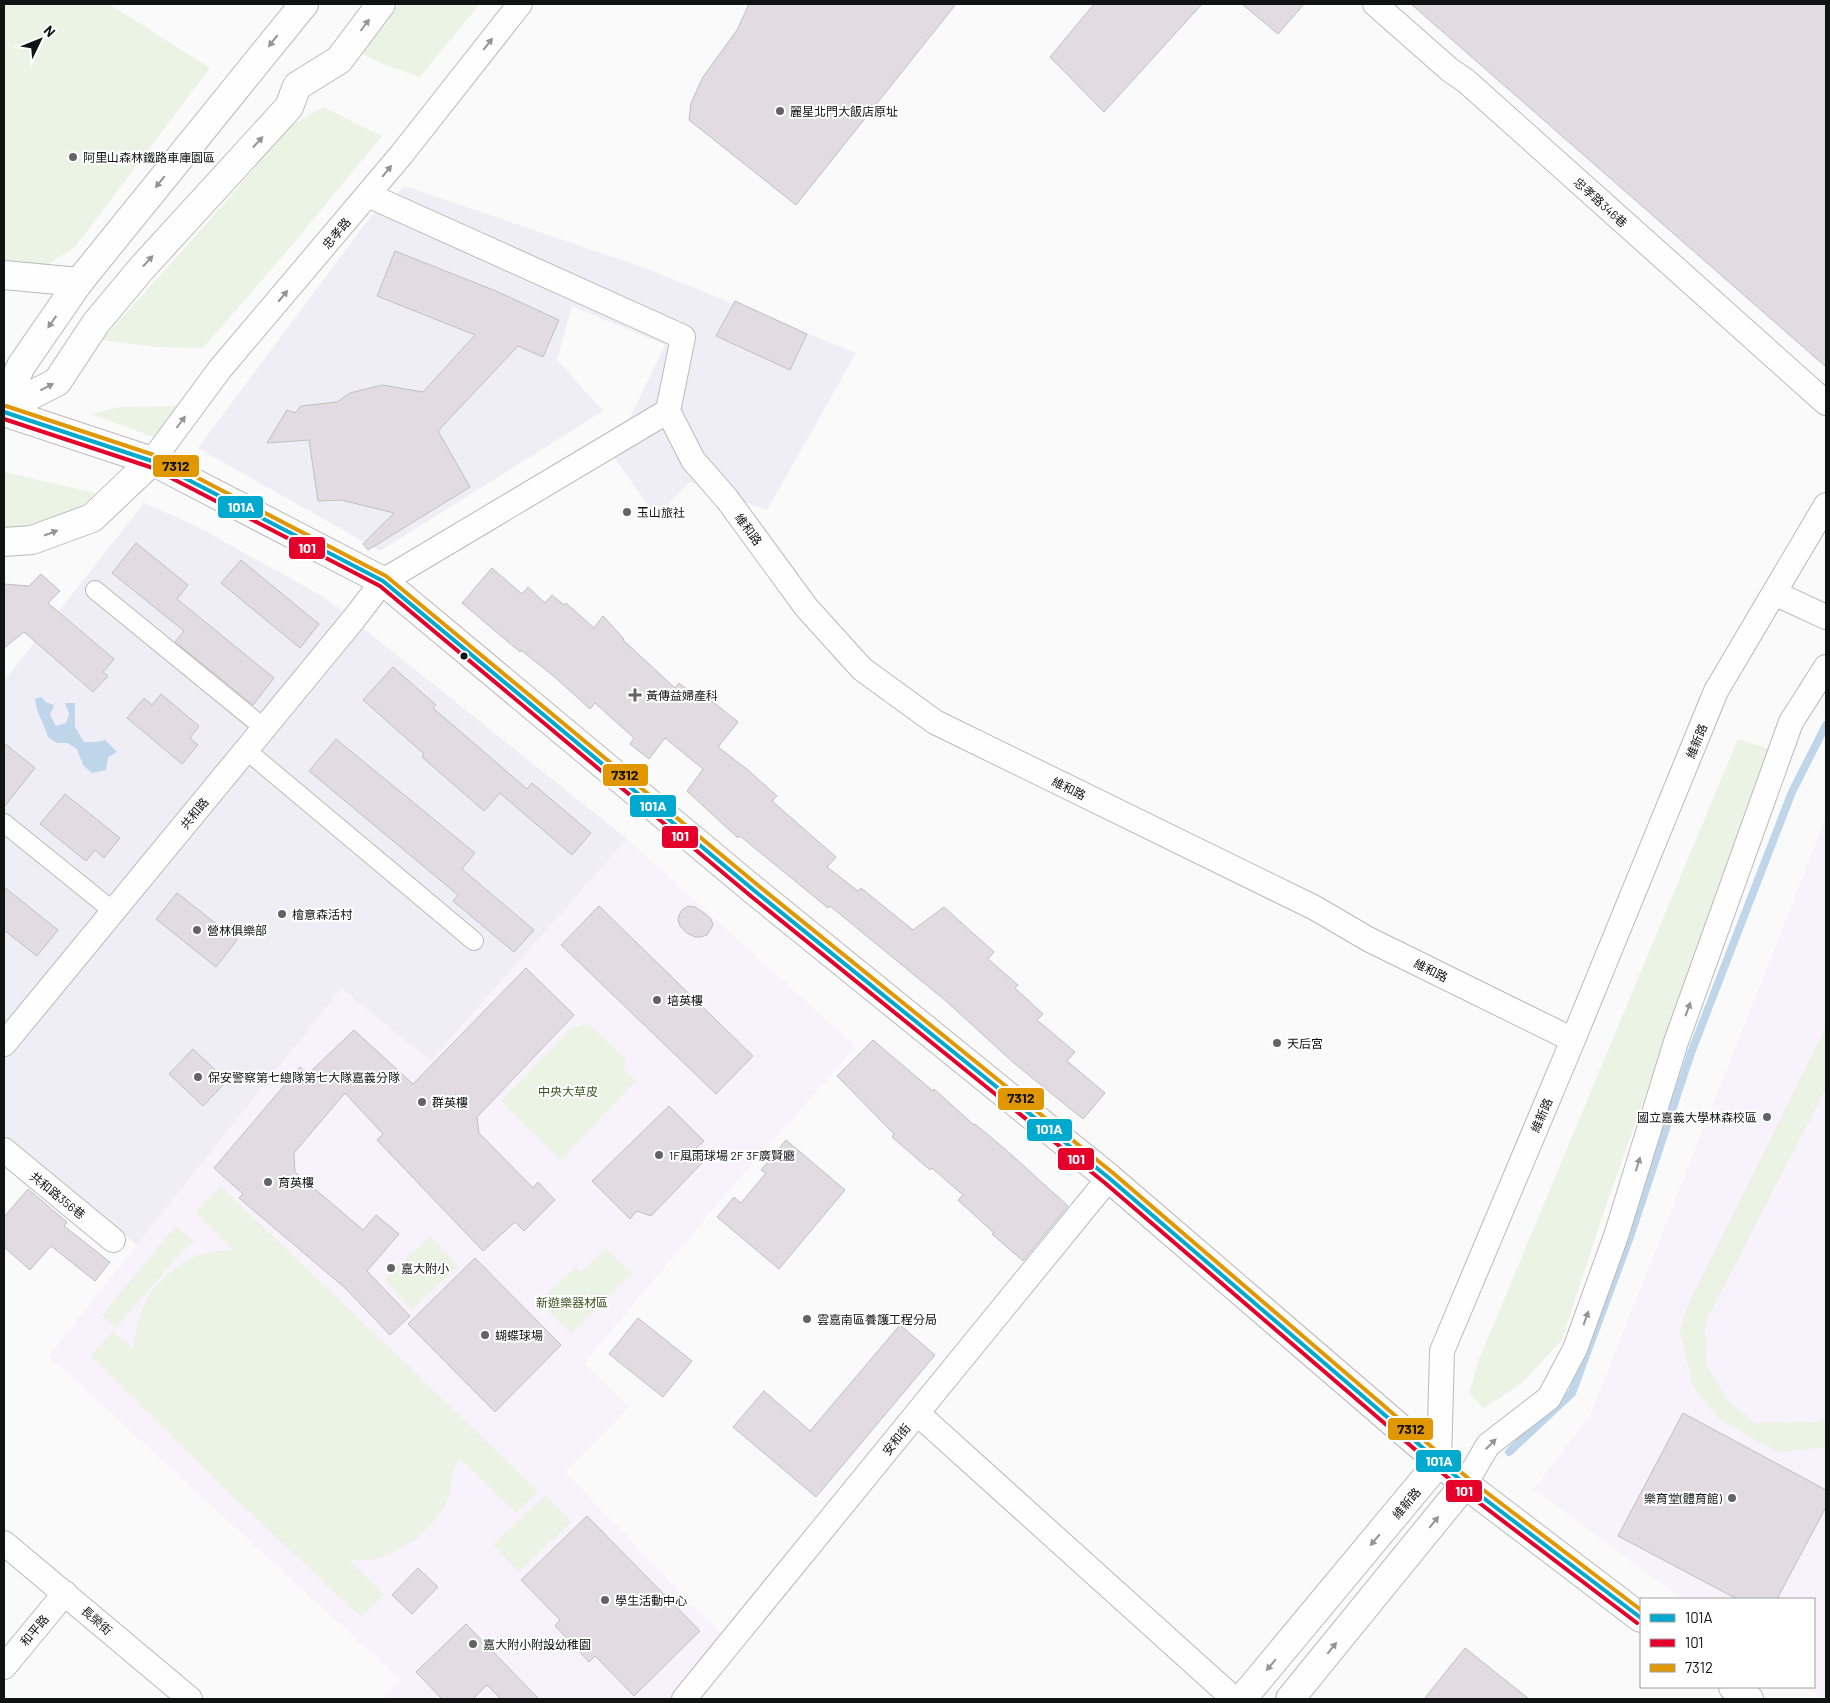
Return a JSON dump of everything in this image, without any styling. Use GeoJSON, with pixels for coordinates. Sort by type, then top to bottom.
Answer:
{"type":"FeatureCollection","features":[{"type":"Feature","properties":{"kind":"main road"},"geometry":{"type":"LineString","coordinates":[[4,404],[21,366],[79,282],[304,4]]}},
{"type":"Feature","properties":{"kind":"main road"},"geometry":{"type":"LineString","coordinates":[[4,411],[57,382],[96,323],[289,107],[297,86],[339,60],[381,4]]}},
{"type":"Feature","properties":{"kind":"main road"},"geometry":{"type":"LineString","coordinates":[[4,274],[79,282]]}},
{"type":"Feature","properties":{"kind":"main road"},"geometry":{"type":"LineString","coordinates":[[4,411],[152,461],[383,581],[756,892],[1109,1178],[1465,1484],[1640,1617]]}},
{"type":"Feature","properties":{"kind":"main road"},"geometry":{"type":"LineString","coordinates":[[4,542],[32,540],[92,518],[152,461]]}},
{"type":"Feature","properties":{"kind":"main road","name":"維新路"},"geometry":{"type":"LineString","coordinates":[[1242,1699],[1440,1462]]}},
{"type":"Feature","properties":{"kind":"main road"},"geometry":{"type":"LineString","coordinates":[[1290,1699],[1465,1484]]}},
{"type":"Feature","properties":{"kind":"main road"},"geometry":{"type":"LineString","coordinates":[[1734,1688],[1749,1699]]}},
{"type":"Feature","properties":{"kind":"street","name":"忠孝路346巷"},"geometry":{"type":"LineString","coordinates":[[1375,4],[1473,88],[1826,403]]}},
{"type":"Feature","properties":{"kind":"street","name":"忠孝路"},"geometry":{"type":"LineString","coordinates":[[152,461],[220,369],[368,195],[444,101],[509,7]]}},
{"type":"Feature","properties":{"kind":"street"},"geometry":{"type":"LineString","coordinates":[[368,195],[683,336],[668,411],[383,581]]}},
{"type":"Feature","properties":{"kind":"street","name":"維和路"},"geometry":{"type":"LineString","coordinates":[[668,411],[693,460],[728,499],[806,607],[862,669],[935,722],[1316,908],[1368,938],[1573,1040]]}},
{"type":"Feature","properties":{"kind":"street","name":"維新路"},"geometry":{"type":"LineString","coordinates":[[1440,1462],[1442,1351],[1573,1040],[1716,691],[1826,505]]}},
{"type":"Feature","properties":{"kind":"street","name":"共和路"},"geometry":{"type":"LineString","coordinates":[[4,1044],[383,581]]}},
{"type":"Feature","properties":{"kind":"street"},"geometry":{"type":"LineString","coordinates":[[95,590],[264,728]]}},
{"type":"Feature","properties":{"kind":"street"},"geometry":{"type":"LineString","coordinates":[[1774,593],[1826,616]]}},
{"type":"Feature","properties":{"kind":"street"},"geometry":{"type":"LineString","coordinates":[[1465,1484],[1488,1444],[1549,1398],[1575,1349],[1616,1236],[1676,1042],[1792,722],[1826,666]]}},
{"type":"Feature","properties":{"kind":"street"},"geometry":{"type":"LineString","coordinates":[[246,750],[474,942]]}},
{"type":"Feature","properties":{"kind":"street"},"geometry":{"type":"LineString","coordinates":[[4,824],[113,912]]}},
{"type":"Feature","properties":{"kind":"street","name":"共和路356巷"},"geometry":{"type":"LineString","coordinates":[[4,1150],[113,1240]]}},
{"type":"Feature","properties":{"kind":"street","name":"安和街"},"geometry":{"type":"LineString","coordinates":[[684,1699],[1109,1178]]}},
{"type":"Feature","properties":{"kind":"street"},"geometry":{"type":"LineString","coordinates":[[917,1413],[1234,1699]]}},
{"type":"Feature","properties":{"kind":"street","name":"長榮街"},"geometry":{"type":"LineString","coordinates":[[4,1543],[190,1699]]}},
{"type":"Feature","properties":{"kind":"street","name":"和平路"},"geometry":{"type":"LineString","coordinates":[[4,1667],[65,1593]]}},
{"type":"Feature","properties":{"kind":"shaded area"},"geometry":{"type":"Polygon","coordinates":[[[405,186],[645,268],[856,353],[767,510],[690,482],[656,516],[612,455],[665,345],[572,306],[557,360],[603,411],[380,551],[198,448],[371,216],[405,186]]]}},
{"type":"Feature","properties":{"kind":"shaded area","name":"檜意森活村"},"geometry":{"type":"Polygon","coordinates":[[[144,503],[196,526],[324,597],[627,839],[431,1061],[341,989],[137,1245],[4,1135],[4,681],[144,503]]]}},
{"type":"Feature","properties":{"kind":"shaded area","name":"國立嘉義大學林森校區"},"geometry":{"type":"Polygon","coordinates":[[[1826,818],[1826,1699],[1807,1688],[1815,1688],[1815,1598],[1681,1598],[1534,1489],[1590,1416],[1826,818]]]}},
{"type":"Feature","properties":{"kind":"shaded area","name":"嘉大附小"},"geometry":{"type":"Polygon","coordinates":[[[627,839],[856,1047],[742,1175],[584,1363],[629,1407],[565,1472],[725,1639],[673,1699],[382,1699],[401,1680],[49,1356],[341,988],[431,1061],[627,839]]]}},
{"type":"Feature","properties":{"kind":"green space","name":"阿里山森林鐵路車庫園區"},"geometry":{"type":"Polygon","coordinates":[[[4,4],[109,4],[210,68],[75,247],[37,271],[4,268],[4,4]]]}},
{"type":"Feature","properties":{"kind":"green space"},"geometry":{"type":"Polygon","coordinates":[[[399,4],[474,4],[478,6],[420,77],[385,65],[356,51],[399,4]]]}},
{"type":"Feature","properties":{"kind":"green space"},"geometry":{"type":"Polygon","coordinates":[[[323,107],[382,136],[288,250],[203,348],[156,347],[102,340],[215,214],[290,126],[323,107]]]}},
{"type":"Feature","properties":{"kind":"green space"},"geometry":{"type":"Polygon","coordinates":[[[180,406],[159,439],[91,414],[119,407],[180,406]]]}},
{"type":"Feature","properties":{"kind":"green space"},"geometry":{"type":"Polygon","coordinates":[[[4,472],[96,493],[71,519],[18,530],[4,529],[4,472]]]}},
{"type":"Feature","properties":{"kind":"green space"},"geometry":{"type":"Polygon","coordinates":[[[1738,739],[1779,752],[1684,986],[1601,1220],[1562,1340],[1522,1383],[1484,1408],[1469,1393],[1480,1357],[1738,739]]]}},
{"type":"Feature","properties":{"kind":"green space","name":"中央大草皮"},"geometry":{"type":"Polygon","coordinates":[[[589,1024],[628,1061],[622,1067],[636,1081],[561,1160],[501,1101],[571,1028],[589,1024]]]}},
{"type":"Feature","properties":{"kind":"green space"},"geometry":{"type":"Polygon","coordinates":[[[1826,1027],[1826,1088],[1705,1323],[1706,1365],[1729,1402],[1755,1423],[1817,1422],[1826,1417],[1826,1447],[1779,1452],[1720,1420],[1693,1387],[1680,1331],[1687,1307],[1826,1027]]]}},
{"type":"Feature","properties":{"kind":"green space"},"geometry":{"type":"Polygon","coordinates":[[[221,1186],[538,1491],[516,1513],[460,1459],[455,1468],[448,1498],[443,1509],[426,1529],[404,1546],[379,1558],[349,1560],[384,1594],[361,1617],[230,1494],[91,1356],[113,1331],[133,1349],[139,1320],[150,1293],[154,1287],[179,1265],[203,1254],[233,1250],[195,1212],[221,1186]]]}},
{"type":"Feature","properties":{"kind":"green space"},"geometry":{"type":"Polygon","coordinates":[[[176,1226],[194,1241],[179,1255],[116,1328],[102,1315],[176,1226]]]}},
{"type":"Feature","properties":{"kind":"green space"},"geometry":{"type":"Polygon","coordinates":[[[430,1236],[458,1266],[412,1310],[384,1279],[430,1236]]]}},
{"type":"Feature","properties":{"kind":"green space","name":"新遊樂器材區"},"geometry":{"type":"Polygon","coordinates":[[[606,1248],[632,1273],[571,1334],[539,1302],[575,1266],[581,1273],[606,1248]]]}},
{"type":"Feature","properties":{"kind":"green space"},"geometry":{"type":"Polygon","coordinates":[[[545,1495],[571,1522],[519,1572],[493,1545],[545,1495]]]}},
{"type":"Feature","properties":{"kind":"water"},"geometry":{"type":"Polygon","coordinates":[[[41,697],[46,702],[54,705],[50,715],[56,726],[66,723],[69,714],[65,703],[75,703],[75,727],[84,742],[105,740],[117,752],[108,757],[106,770],[92,773],[83,765],[77,749],[68,743],[57,743],[48,737],[36,705],[35,699],[41,697]]]}},
{"type":"Feature","properties":{"kind":"building","name":"麗星北門大飯店原址"},"geometry":{"type":"Polygon","coordinates":[[[749,4],[956,4],[796,205],[689,120],[691,103],[703,77],[737,30],[749,4]]]}},
{"type":"Feature","properties":{"kind":"building"},"geometry":{"type":"Polygon","coordinates":[[[1094,4],[1202,4],[1104,112],[1050,57],[1094,4]]]}},
{"type":"Feature","properties":{"kind":"building"},"geometry":{"type":"Polygon","coordinates":[[[1242,4],[1304,4],[1278,34],[1242,4]]]}},
{"type":"Feature","properties":{"kind":"building"},"geometry":{"type":"Polygon","coordinates":[[[1411,4],[1826,4],[1826,367],[1411,4]]]}},
{"type":"Feature","properties":{"kind":"building"},"geometry":{"type":"Polygon","coordinates":[[[395,251],[496,291],[559,320],[543,357],[518,346],[438,431],[470,487],[368,550],[363,544],[394,513],[341,500],[318,501],[309,440],[267,443],[287,410],[295,413],[301,406],[337,402],[350,393],[382,385],[423,392],[475,335],[377,296],[395,251]]]}},
{"type":"Feature","properties":{"kind":"building"},"geometry":{"type":"Polygon","coordinates":[[[735,301],[807,334],[790,370],[716,336],[735,301]]]}},
{"type":"Feature","properties":{"kind":"building"},"geometry":{"type":"Polygon","coordinates":[[[136,543],[188,585],[177,599],[274,678],[253,705],[175,642],[184,631],[112,573],[136,543]]]}},
{"type":"Feature","properties":{"kind":"building"},"geometry":{"type":"Polygon","coordinates":[[[241,560],[319,624],[300,648],[221,583],[241,560]]]}},
{"type":"Feature","properties":{"kind":"building"},"geometry":{"type":"Polygon","coordinates":[[[492,568],[522,594],[528,587],[545,603],[552,595],[564,605],[566,603],[594,628],[603,616],[623,640],[675,688],[679,683],[699,699],[703,694],[738,722],[718,747],[777,796],[772,801],[836,857],[827,867],[858,891],[861,888],[913,930],[944,907],[994,952],[988,959],[1018,985],[1015,988],[1043,1014],[1037,1020],[1075,1052],[1067,1061],[1105,1093],[1083,1119],[1015,1064],[946,1001],[830,906],[828,908],[740,836],[738,838],[687,791],[703,769],[665,738],[649,759],[630,744],[634,738],[595,703],[590,709],[557,679],[521,650],[520,652],[462,603],[492,568]]]}},
{"type":"Feature","properties":{"kind":"building"},"geometry":{"type":"Polygon","coordinates":[[[41,574],[60,591],[48,603],[114,659],[103,672],[108,676],[93,692],[24,632],[4,648],[4,584],[29,586],[41,574]]]}},
{"type":"Feature","properties":{"kind":"building"},"geometry":{"type":"Polygon","coordinates":[[[393,667],[436,705],[433,708],[527,789],[532,783],[591,833],[572,855],[500,793],[484,811],[422,757],[424,754],[363,700],[393,667]]]}},
{"type":"Feature","properties":{"kind":"building"},"geometry":{"type":"Polygon","coordinates":[[[161,694],[199,726],[190,738],[198,745],[182,764],[127,718],[144,698],[152,705],[161,694]]]}},
{"type":"Feature","properties":{"kind":"building"},"geometry":{"type":"Polygon","coordinates":[[[336,739],[475,853],[462,869],[534,930],[514,952],[453,901],[458,895],[309,771],[336,739]]]}},
{"type":"Feature","properties":{"kind":"building"},"geometry":{"type":"Polygon","coordinates":[[[4,743],[35,768],[4,807],[4,743]]]}},
{"type":"Feature","properties":{"kind":"building"},"geometry":{"type":"Polygon","coordinates":[[[65,794],[120,838],[104,858],[95,850],[86,861],[40,824],[65,794]]]}},
{"type":"Feature","properties":{"kind":"building"},"geometry":{"type":"Polygon","coordinates":[[[4,887],[58,930],[37,956],[4,930],[4,887]]]}},
{"type":"Feature","properties":{"kind":"building","name":"營林俱樂部"},"geometry":{"type":"Polygon","coordinates":[[[177,893],[237,940],[216,967],[156,919],[177,893]]]}},
{"type":"Feature","properties":{"kind":"building","name":"培英樓"},"geometry":{"type":"Polygon","coordinates":[[[599,906],[753,1056],[716,1094],[561,945],[599,906]]]}},
{"type":"Feature","properties":{"kind":"building"},"geometry":{"type":"Polygon","coordinates":[[[688,906],[695,907],[711,919],[713,925],[707,935],[695,937],[687,933],[680,926],[679,915],[688,906]]]}},
{"type":"Feature","properties":{"kind":"building","name":"群英樓"},"geometry":{"type":"Polygon","coordinates":[[[526,968],[574,1015],[477,1117],[479,1133],[533,1188],[538,1182],[555,1200],[524,1231],[515,1222],[483,1251],[377,1140],[383,1134],[345,1093],[294,1153],[295,1172],[363,1230],[376,1215],[399,1234],[367,1271],[410,1316],[390,1335],[345,1288],[239,1198],[243,1194],[214,1168],[300,1067],[308,1074],[354,1030],[413,1084],[526,968]]]}},
{"type":"Feature","properties":{"kind":"building"},"geometry":{"type":"Polygon","coordinates":[[[873,1040],[1005,1149],[1068,1206],[1023,1261],[992,1234],[994,1233],[958,1200],[963,1195],[932,1168],[930,1170],[892,1137],[894,1134],[837,1076],[873,1040]]]}},
{"type":"Feature","properties":{"kind":"building","name":"保安警察第七總隊第七大隊嘉義分隊"},"geometry":{"type":"Polygon","coordinates":[[[193,1049],[227,1081],[203,1106],[169,1074],[193,1049]]]}},
{"type":"Feature","properties":{"kind":"building","name":"1F風雨球場 2F 3F廣賢廳"},"geometry":{"type":"Polygon","coordinates":[[[669,1106],[704,1141],[696,1148],[703,1162],[651,1216],[637,1211],[630,1219],[592,1181],[669,1106]]]}},
{"type":"Feature","properties":{"kind":"building"},"geometry":{"type":"Polygon","coordinates":[[[786,1140],[845,1190],[779,1269],[717,1217],[734,1197],[741,1203],[766,1173],[761,1170],[786,1140]]]}},
{"type":"Feature","properties":{"kind":"building"},"geometry":{"type":"Polygon","coordinates":[[[28,1189],[67,1222],[64,1226],[110,1262],[95,1281],[51,1246],[30,1270],[4,1247],[4,1217],[28,1189]]]}},
{"type":"Feature","properties":{"kind":"building","name":"蝴蝶球場"},"geometry":{"type":"Polygon","coordinates":[[[475,1258],[561,1345],[495,1412],[408,1324],[475,1258]]]}},
{"type":"Feature","properties":{"kind":"building"},"geometry":{"type":"Polygon","coordinates":[[[638,1318],[692,1361],[663,1397],[609,1354],[638,1318]]]}},
{"type":"Feature","properties":{"kind":"building"},"geometry":{"type":"Polygon","coordinates":[[[900,1325],[935,1355],[816,1497],[733,1427],[764,1391],[810,1431],[900,1325]]]}},
{"type":"Feature","properties":{"kind":"building","name":"樂育堂(體育館)"},"geometry":{"type":"Polygon","coordinates":[[[1683,1413],[1826,1490],[1826,1507],[1778,1598],[1735,1598],[1618,1536],[1683,1413]]]}},
{"type":"Feature","properties":{"kind":"building","name":"學生活動中心"},"geometry":{"type":"Polygon","coordinates":[[[587,1516],[700,1631],[634,1696],[595,1656],[589,1662],[555,1626],[560,1620],[521,1580],[587,1516]]]}},
{"type":"Feature","properties":{"kind":"building"},"geometry":{"type":"Polygon","coordinates":[[[418,1568],[438,1587],[412,1614],[392,1595],[418,1568]]]}},
{"type":"Feature","properties":{"kind":"building"},"geometry":{"type":"Polygon","coordinates":[[[466,1624],[539,1699],[501,1699],[487,1685],[473,1699],[442,1699],[416,1672],[466,1624]]]}},
{"type":"Feature","properties":{"kind":"building"},"geometry":{"type":"Polygon","coordinates":[[[1465,1648],[1529,1699],[1424,1699],[1465,1648]]]}},
{"type":"Feature","properties":{"kind":"waterway"},"geometry":{"type":"LineString","coordinates":[[1509,1452],[1572,1393],[1630,1237],[1691,1053],[1792,792],[1826,725]]}},
{"type":"Feature","properties":{"kind":"transit line","name":"7312"},"geometry":{"type":"LineString","coordinates":[[6,406],[154,455],[386,576],[760,887],[1113,1173],[1469,1479],[1640,1609]]}},
{"type":"Feature","properties":{"kind":"transit line","name":"101A"},"geometry":{"type":"LineString","coordinates":[[4,412],[152,461],[383,581],[756,892],[1109,1178],[1465,1484],[1640,1617]]}},
{"type":"Feature","properties":{"kind":"transit line","name":"101"},"geometry":{"type":"LineString","coordinates":[[4,419],[150,467],[380,586],[752,897],[1105,1183],[1461,1489],[1637,1623]]}},
{"type":"Feature","properties":{"kind":"place","name":"麗星北門大飯店原址"},"geometry":{"type":"Point","coordinates":[780,111]}},
{"type":"Feature","properties":{"kind":"place","name":"阿里山森林鐵路車庫園區"},"geometry":{"type":"Point","coordinates":[73,157]}},
{"type":"Feature","properties":{"kind":"place","name":"玉山旅社"},"geometry":{"type":"Point","coordinates":[627,512]}},
{"type":"Feature","properties":{"kind":"place","name":"黃傳益婦產科"},"geometry":{"type":"Point","coordinates":[635,695]}},
{"type":"Feature","properties":{"kind":"place","name":"檜意森活村"},"geometry":{"type":"Point","coordinates":[282,914]}},
{"type":"Feature","properties":{"kind":"place","name":"營林俱樂部"},"geometry":{"type":"Point","coordinates":[197,930]}},
{"type":"Feature","properties":{"kind":"place","name":"培英樓"},"geometry":{"type":"Point","coordinates":[657,1000]}},
{"type":"Feature","properties":{"kind":"place","name":"天后宮"},"geometry":{"type":"Point","coordinates":[1277,1043]}},
{"type":"Feature","properties":{"kind":"place","name":"保安警察第七總隊第七大隊嘉義分隊"},"geometry":{"type":"Point","coordinates":[198,1077]}},
{"type":"Feature","properties":{"kind":"place","name":"群英樓"},"geometry":{"type":"Point","coordinates":[422,1102]}},
{"type":"Feature","properties":{"kind":"place","name":"國立嘉義大學林森校區"},"geometry":{"type":"Point","coordinates":[1767,1117]}},
{"type":"Feature","properties":{"kind":"place","name":"1F風雨球場 2F 3F廣賢廳"},"geometry":{"type":"Point","coordinates":[659,1155]}},
{"type":"Feature","properties":{"kind":"place","name":"育英樓"},"geometry":{"type":"Point","coordinates":[268,1182]}},
{"type":"Feature","properties":{"kind":"place","name":"嘉大附小"},"geometry":{"type":"Point","coordinates":[391,1268]}},
{"type":"Feature","properties":{"kind":"place","name":"雲嘉南區養護工程分局"},"geometry":{"type":"Point","coordinates":[807,1319]}},
{"type":"Feature","properties":{"kind":"place","name":"蝴蝶球場"},"geometry":{"type":"Point","coordinates":[485,1335]}},
{"type":"Feature","properties":{"kind":"place","name":"樂育堂(體育館)"},"geometry":{"type":"Point","coordinates":[1732,1498]}},
{"type":"Feature","properties":{"kind":"place","name":"學生活動中心"},"geometry":{"type":"Point","coordinates":[605,1600]}},
{"type":"Feature","properties":{"kind":"place","name":"嘉大附小附設幼稚園"},"geometry":{"type":"Point","coordinates":[473,1644]}}]}
